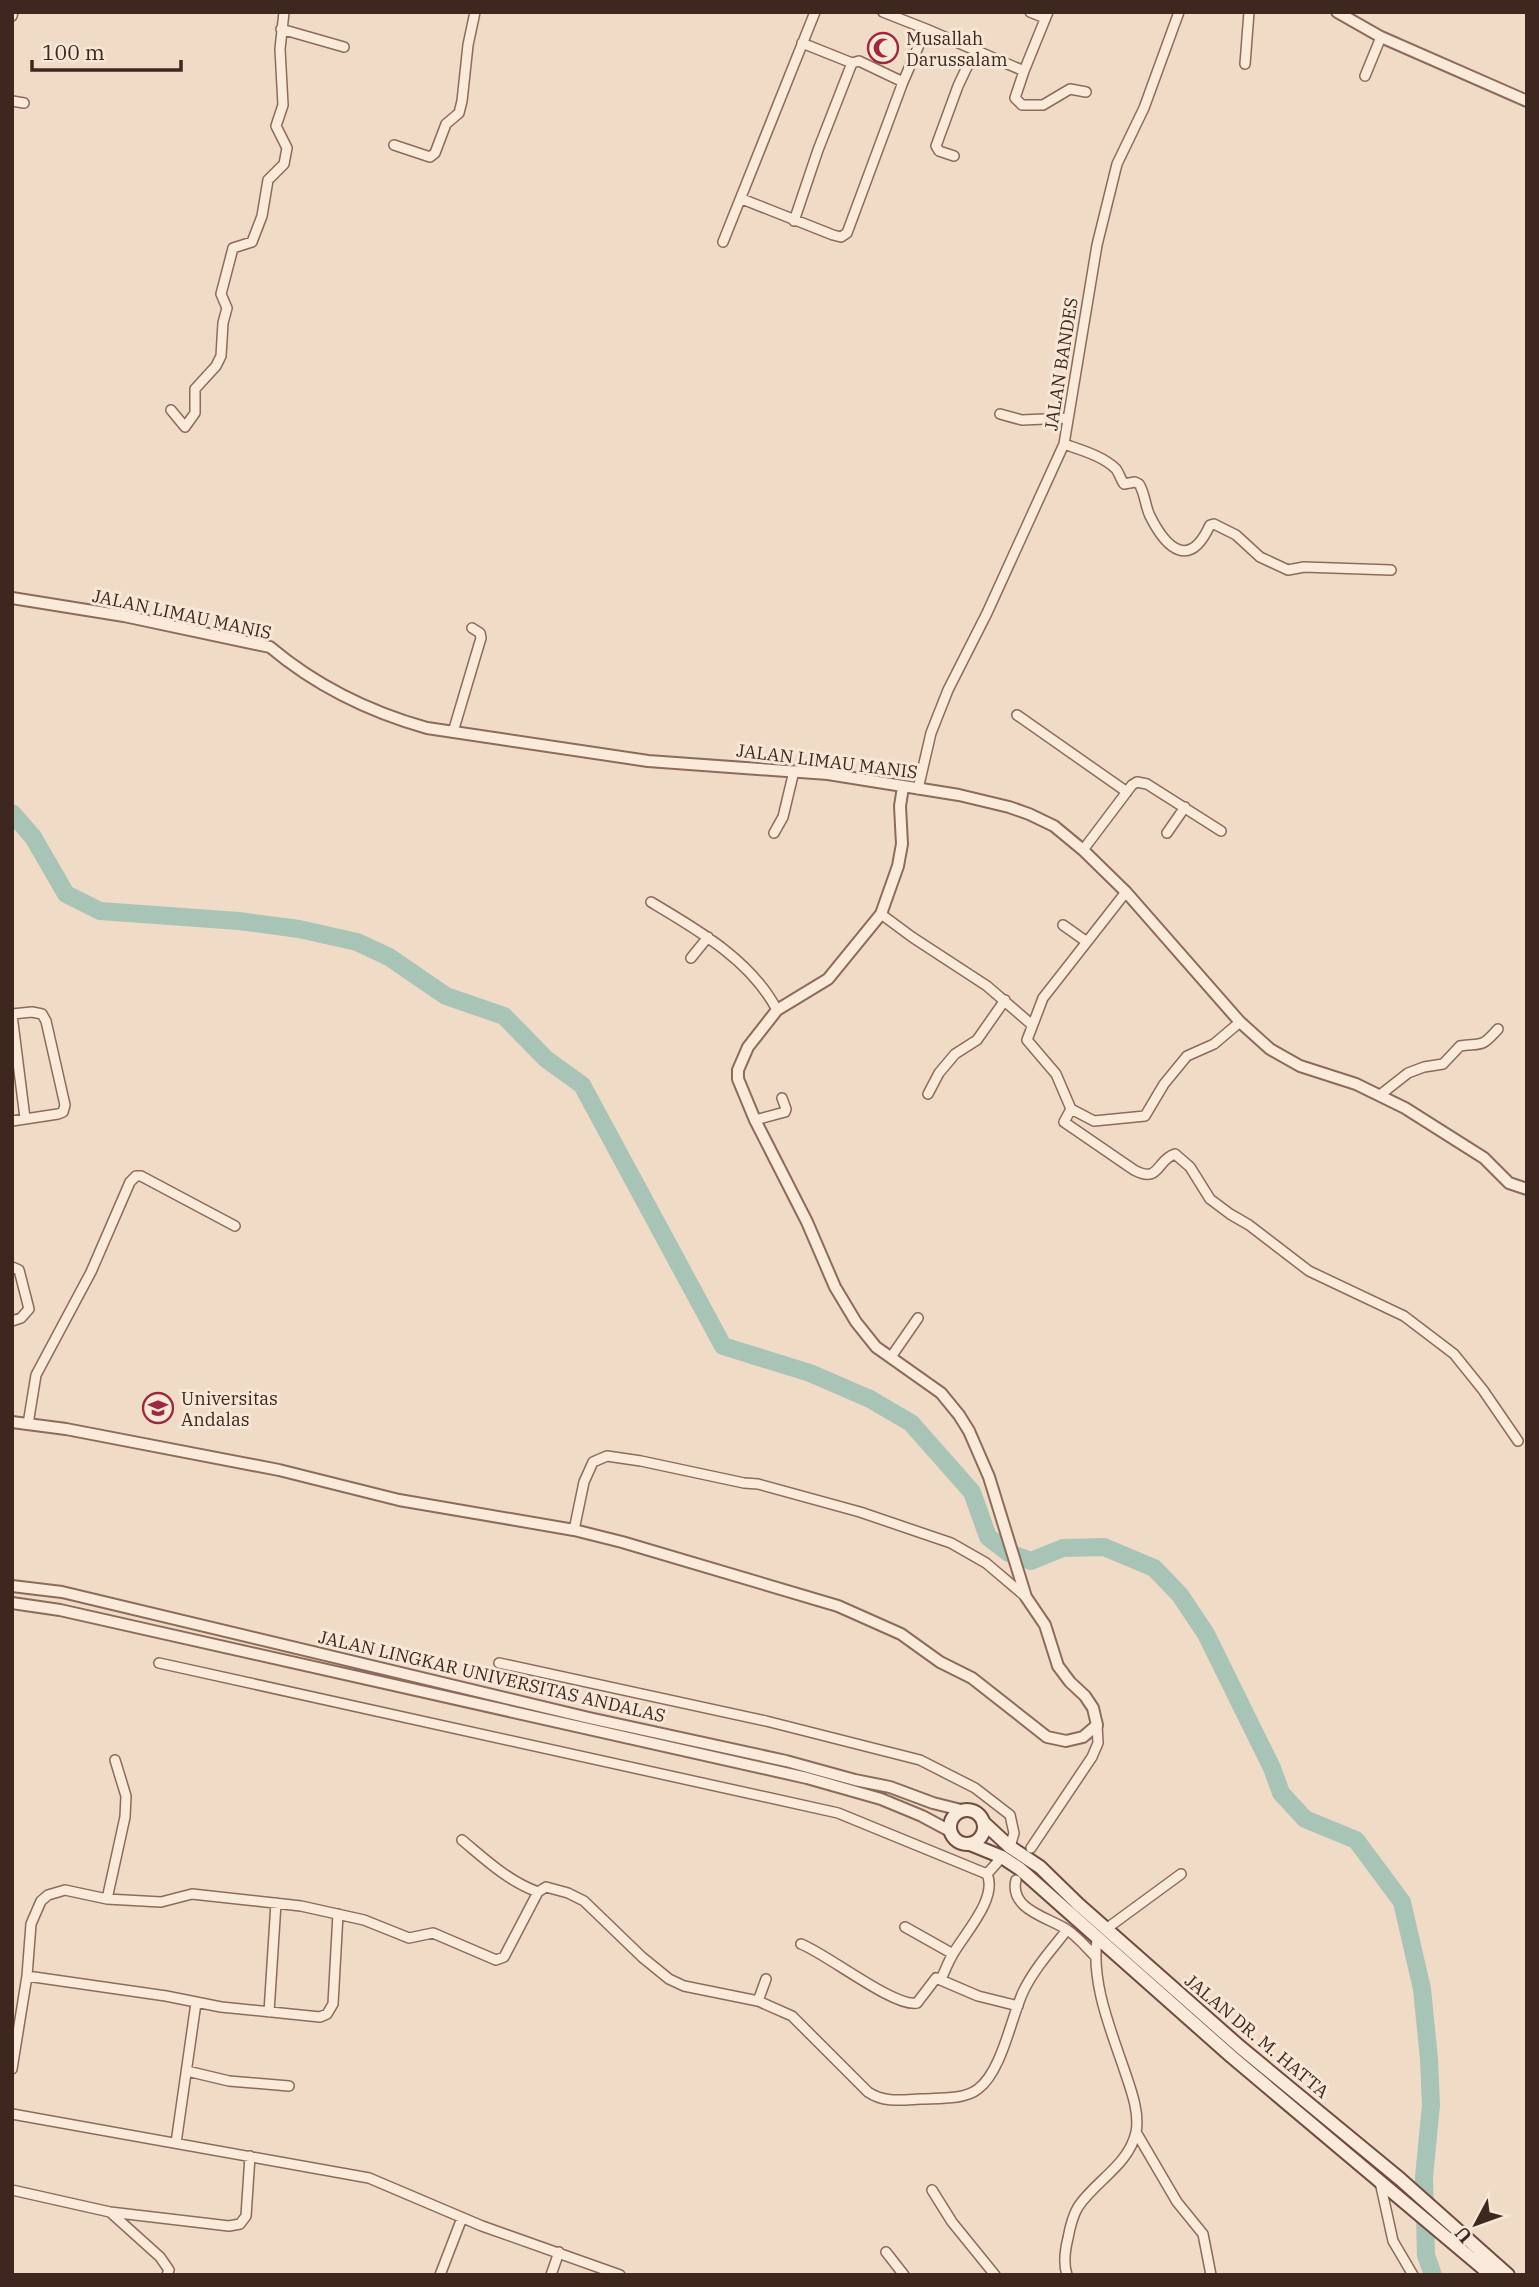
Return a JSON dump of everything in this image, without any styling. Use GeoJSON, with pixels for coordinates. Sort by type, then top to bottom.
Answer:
{"type":"FeatureCollection","features":[{"type":"Feature","properties":{"kind":"main road"},"geometry":{"type":"LineString","coordinates":[[961,1810],[972,1811],[983,1822],[981,1836],[970,1843],[957,1841],[950,1831],[953,1816],[961,1810]]}},
{"type":"Feature","properties":{"kind":"main road","name":"JALAN DR. M. HATTA"},"geometry":{"type":"LineString","coordinates":[[983,1822],[1006,1852],[1037,1884],[1102,1934],[1400,2179],[1508,2275]]}},
{"type":"Feature","properties":{"kind":"main road","name":"JALAN DR. M. HATTA"},"geometry":{"type":"LineString","coordinates":[[970,1843],[1006,1852]]}},
{"type":"Feature","properties":{"kind":"main road","name":"JALAN DR. M. HATTA"},"geometry":{"type":"LineString","coordinates":[[1102,1934],[1379,2181],[1491,2275]]}},
{"type":"Feature","properties":{"kind":"street"},"geometry":{"type":"LineString","coordinates":[[171,410],[185,427],[195,413],[195,389],[216,366],[221,356],[223,323],[227,308],[221,293],[233,248],[253,242],[262,216],[268,180],[284,164],[286,145],[276,126],[283,105],[279,71],[284,12]]}},
{"type":"Feature","properties":{"kind":"street"},"geometry":{"type":"LineString","coordinates":[[394,145],[430,157],[435,153],[446,124],[459,113],[475,12]]}},
{"type":"Feature","properties":{"kind":"street"},"geometry":{"type":"LineString","coordinates":[[723,242],[815,12]]}},
{"type":"Feature","properties":{"kind":"street"},"geometry":{"type":"LineString","coordinates":[[883,12],[1024,71]]}},
{"type":"Feature","properties":{"kind":"street"},"geometry":{"type":"LineString","coordinates":[[1030,12],[1047,15],[1015,98],[1021,105],[1043,105],[1070,89],[1086,92]]}},
{"type":"Feature","properties":{"kind":"street","name":"JALAN BANDES"},"geometry":{"type":"LineString","coordinates":[[918,789],[931,733],[948,690],[987,613],[1064,444],[1097,245],[1117,164],[1144,108],[1179,12]]}},
{"type":"Feature","properties":{"kind":"street"},"geometry":{"type":"LineString","coordinates":[[1245,65],[1249,12]]}},
{"type":"Feature","properties":{"kind":"street"},"geometry":{"type":"LineString","coordinates":[[1338,12],[1381,37],[1527,102]]}},
{"type":"Feature","properties":{"kind":"street"},"geometry":{"type":"LineString","coordinates":[[281,29],[344,47]]}},
{"type":"Feature","properties":{"kind":"street"},"geometry":{"type":"LineString","coordinates":[[742,199],[833,235],[841,237],[847,233],[903,82],[926,29]]}},
{"type":"Feature","properties":{"kind":"street"},"geometry":{"type":"LineString","coordinates":[[1365,76],[1381,37]]}},
{"type":"Feature","properties":{"kind":"street"},"geometry":{"type":"LineString","coordinates":[[802,43],[852,63],[859,61],[903,82]]}},
{"type":"Feature","properties":{"kind":"street"},"geometry":{"type":"LineString","coordinates":[[954,156],[939,151],[936,146],[958,86],[975,50]]}},
{"type":"Feature","properties":{"kind":"street"},"geometry":{"type":"LineString","coordinates":[[794,221],[852,63]]}},
{"type":"Feature","properties":{"kind":"street"},"geometry":{"type":"LineString","coordinates":[[12,101],[24,103]]}},
{"type":"Feature","properties":{"kind":"street"},"geometry":{"type":"LineString","coordinates":[[1000,414],[1022,420],[1067,418]]}},
{"type":"Feature","properties":{"kind":"street"},"geometry":{"type":"LineString","coordinates":[[1064,444],[1097,456],[1117,470],[1124,484],[1139,484],[1158,530],[1171,546],[1179,550],[1195,549],[1201,544],[1210,525],[1214,524],[1236,535],[1271,564],[1288,570],[1304,567],[1391,570]]}},
{"type":"Feature","properties":{"kind":"street","name":"JALAN LIMAU MANIS"},"geometry":{"type":"LineString","coordinates":[[12,598],[124,616],[270,647],[287,662],[367,708],[427,728],[648,761],[794,771],[959,795],[1029,814],[1054,826],[1083,850],[1126,892],[1240,1022],[1284,1059],[1380,1095],[1484,1158],[1509,1183],[1527,1189]]}},
{"type":"Feature","properties":{"kind":"street"},"geometry":{"type":"LineString","coordinates":[[453,732],[481,638],[480,633],[472,628]]}},
{"type":"Feature","properties":{"kind":"street"},"geometry":{"type":"LineString","coordinates":[[1017,715],[1127,792]]}},
{"type":"Feature","properties":{"kind":"street"},"geometry":{"type":"LineString","coordinates":[[774,833],[783,817],[794,771]]}},
{"type":"Feature","properties":{"kind":"street"},"geometry":{"type":"LineString","coordinates":[[1083,850],[1132,785],[1141,782],[1221,831]]}},
{"type":"Feature","properties":{"kind":"street"},"geometry":{"type":"LineString","coordinates":[[903,787],[902,844],[898,866],[881,914],[828,979],[778,1009],[748,1047],[738,1070],[738,1079],[835,1287],[868,1339],[941,1393],[959,1415],[989,1476],[1026,1597]]}},
{"type":"Feature","properties":{"kind":"street"},"geometry":{"type":"LineString","coordinates":[[1167,833],[1185,807]]}},
{"type":"Feature","properties":{"kind":"street"},"geometry":{"type":"LineString","coordinates":[[1126,892],[1043,998],[1031,1024],[1027,1040],[1056,1074],[1071,1110],[1094,1121],[1144,1116],[1164,1084],[1187,1056],[1214,1044],[1240,1022]]}},
{"type":"Feature","properties":{"kind":"street"},"geometry":{"type":"LineString","coordinates":[[651,902],[708,937],[749,971],[766,989],[778,1009]]}},
{"type":"Feature","properties":{"kind":"street"},"geometry":{"type":"LineString","coordinates":[[881,914],[1005,1000],[1031,1024]]}},
{"type":"Feature","properties":{"kind":"street"},"geometry":{"type":"LineString","coordinates":[[1063,925],[1087,942]]}},
{"type":"Feature","properties":{"kind":"street"},"geometry":{"type":"LineString","coordinates":[[691,958],[708,937]]}},
{"type":"Feature","properties":{"kind":"street"},"geometry":{"type":"LineString","coordinates":[[928,1094],[939,1073],[955,1054],[977,1040],[1005,1000]]}},
{"type":"Feature","properties":{"kind":"street"},"geometry":{"type":"LineString","coordinates":[[12,1121],[58,1114],[63,1112],[65,1105],[46,1021],[42,1014],[32,1012],[12,1014],[25,1118]]}},
{"type":"Feature","properties":{"kind":"street"},"geometry":{"type":"LineString","coordinates":[[1380,1095],[1408,1073],[1443,1064],[1460,1046],[1486,1042],[1498,1029]]}},
{"type":"Feature","properties":{"kind":"street"},"geometry":{"type":"LineString","coordinates":[[755,1120],[785,1112],[782,1098]]}},
{"type":"Feature","properties":{"kind":"street"},"geometry":{"type":"LineString","coordinates":[[1071,1110],[1065,1122],[1134,1170],[1150,1175],[1168,1157],[1175,1154],[1190,1167],[1210,1199],[1309,1271],[1404,1316],[1454,1354],[1518,1441]]}},
{"type":"Feature","properties":{"kind":"street"},"geometry":{"type":"LineString","coordinates":[[28,1424],[36,1375],[91,1272],[131,1182],[136,1177],[141,1176],[235,1226]]}},
{"type":"Feature","properties":{"kind":"street"},"geometry":{"type":"LineString","coordinates":[[12,1268],[19,1270],[29,1309],[21,1318],[12,1321]]}},
{"type":"Feature","properties":{"kind":"street"},"geometry":{"type":"LineString","coordinates":[[891,1357],[918,1318]]}},
{"type":"Feature","properties":{"kind":"street"},"geometry":{"type":"LineString","coordinates":[[12,1422],[66,1429],[279,1469],[399,1500],[574,1530],[622,1542],[838,1606],[901,1634],[940,1662],[972,1678],[1047,1737],[1066,1741],[1083,1737],[1097,1725]]}},
{"type":"Feature","properties":{"kind":"street"},"geometry":{"type":"LineString","coordinates":[[574,1530],[584,1482],[593,1462],[607,1457],[641,1461],[771,1487],[951,1543],[986,1563],[1026,1597],[1045,1625],[1058,1666],[1085,1696],[1093,1709],[1097,1725],[1098,1742],[1092,1757],[1055,1809],[1031,1849]]}},
{"type":"Feature","properties":{"kind":"street","name":"JALAN LINGKAR UNIVERSITAS ANDALAS"},"geometry":{"type":"LineString","coordinates":[[12,1586],[62,1592],[589,1718],[786,1761],[890,1787],[961,1810]]}},
{"type":"Feature","properties":{"kind":"street","name":"JALAN LINGKAR UNIVERSITAS ANDALAS"},"geometry":{"type":"LineString","coordinates":[[12,1602],[87,1616],[807,1778],[881,1799],[950,1831]]}},
{"type":"Feature","properties":{"kind":"street"},"geometry":{"type":"LineString","coordinates":[[159,1663],[838,1813],[987,1874],[990,1889],[985,1903],[953,1954],[941,1979]]}},
{"type":"Feature","properties":{"kind":"street"},"geometry":{"type":"LineString","coordinates":[[499,1663],[766,1721],[920,1760],[975,1788],[1010,1815],[1014,1833],[1006,1852],[987,1874]]}},
{"type":"Feature","properties":{"kind":"street"},"geometry":{"type":"LineString","coordinates":[[107,1899],[125,1818],[126,1796],[115,1760]]}},
{"type":"Feature","properties":{"kind":"street"},"geometry":{"type":"LineString","coordinates":[[461,1840],[498,1870],[522,1886],[538,1892]]}},
{"type":"Feature","properties":{"kind":"street"},"geometry":{"type":"LineString","coordinates":[[1067,2275],[1065,2256],[1071,2220],[1078,2207],[1127,2152],[1136,2132],[1135,2106],[1108,2024],[1095,1956],[1102,1934],[1181,1874]]}},
{"type":"Feature","properties":{"kind":"street"},"geometry":{"type":"LineString","coordinates":[[1016,1880],[1014,1888],[1024,1906],[1067,1930],[1095,1956]]}},
{"type":"Feature","properties":{"kind":"street"},"geometry":{"type":"LineString","coordinates":[[12,2069],[27,1976],[31,1924],[41,1901],[48,1895],[65,1890],[107,1899],[161,1902],[192,1894],[276,1903],[364,1920],[409,1938],[433,1933],[496,1960],[504,1957],[538,1892],[546,1887],[584,1901],[669,1979],[684,1986],[758,2001],[792,2016],[868,2092],[893,2101],[966,2095],[981,2088],[993,2070],[1032,1976],[1067,1930]]}},
{"type":"Feature","properties":{"kind":"street"},"geometry":{"type":"LineString","coordinates":[[269,2012],[276,1903]]}},
{"type":"Feature","properties":{"kind":"street"},"geometry":{"type":"LineString","coordinates":[[27,1976],[166,1996],[196,2003],[320,2017],[330,2011],[333,2004],[338,1914]]}},
{"type":"Feature","properties":{"kind":"street"},"geometry":{"type":"LineString","coordinates":[[905,1927],[953,1954]]}},
{"type":"Feature","properties":{"kind":"street"},"geometry":{"type":"LineString","coordinates":[[801,1944],[905,2003],[918,2003],[936,1978],[978,1996],[1018,2006]]}},
{"type":"Feature","properties":{"kind":"street"},"geometry":{"type":"LineString","coordinates":[[758,2001],[766,1979]]}},
{"type":"Feature","properties":{"kind":"street"},"geometry":{"type":"LineString","coordinates":[[176,2143],[196,2003]]}},
{"type":"Feature","properties":{"kind":"street"},"geometry":{"type":"LineString","coordinates":[[187,2071],[229,2081],[289,2086]]}},
{"type":"Feature","properties":{"kind":"street"},"geometry":{"type":"LineString","coordinates":[[12,2114],[369,2178],[462,2218],[620,2275]]}},
{"type":"Feature","properties":{"kind":"street"},"geometry":{"type":"LineString","coordinates":[[1136,2132],[1177,2202],[1203,2234],[1211,2275]]}},
{"type":"Feature","properties":{"kind":"street"},"geometry":{"type":"LineString","coordinates":[[12,2190],[110,2212],[229,2226],[240,2224],[246,2216],[250,2156]]}},
{"type":"Feature","properties":{"kind":"street"},"geometry":{"type":"LineString","coordinates":[[1379,2181],[1393,2241],[1413,2275]]}},
{"type":"Feature","properties":{"kind":"street"},"geometry":{"type":"LineString","coordinates":[[932,2190],[952,2222],[995,2275]]}},
{"type":"Feature","properties":{"kind":"street"},"geometry":{"type":"LineString","coordinates":[[110,2212],[160,2257],[169,2270],[167,2275]]}},
{"type":"Feature","properties":{"kind":"street"},"geometry":{"type":"LineString","coordinates":[[440,2275],[462,2218]]}},
{"type":"Feature","properties":{"kind":"street"},"geometry":{"type":"LineString","coordinates":[[551,2275],[559,2252]]}},
{"type":"Feature","properties":{"kind":"street"},"geometry":{"type":"LineString","coordinates":[[886,2252],[904,2275]]}},
{"type":"Feature","properties":{"kind":"waterway"},"geometry":{"type":"LineString","coordinates":[[12,813],[33,837],[66,894],[100,911],[239,921],[299,929],[357,942],[389,957],[446,996],[504,1016],[546,1059],[582,1085],[723,1346],[810,1373],[870,1399],[911,1423],[972,1492],[988,1537],[1009,1553],[1031,1561],[1063,1548],[1104,1547],[1154,1568],[1180,1595],[1206,1634],[1272,1768],[1281,1793],[1305,1819],[1356,1840],[1402,1902],[1422,1989],[1429,2059],[1431,2105],[1424,2177],[1426,2255],[1433,2275]]}},
{"type":"Feature","properties":{"kind":"place","name":"Musallah Darussalam"},"geometry":{"type":"Point","coordinates":[883,48]}},
{"type":"Feature","properties":{"kind":"place","name":"Universitas Andalas"},"geometry":{"type":"Point","coordinates":[158,1408]}}]}
